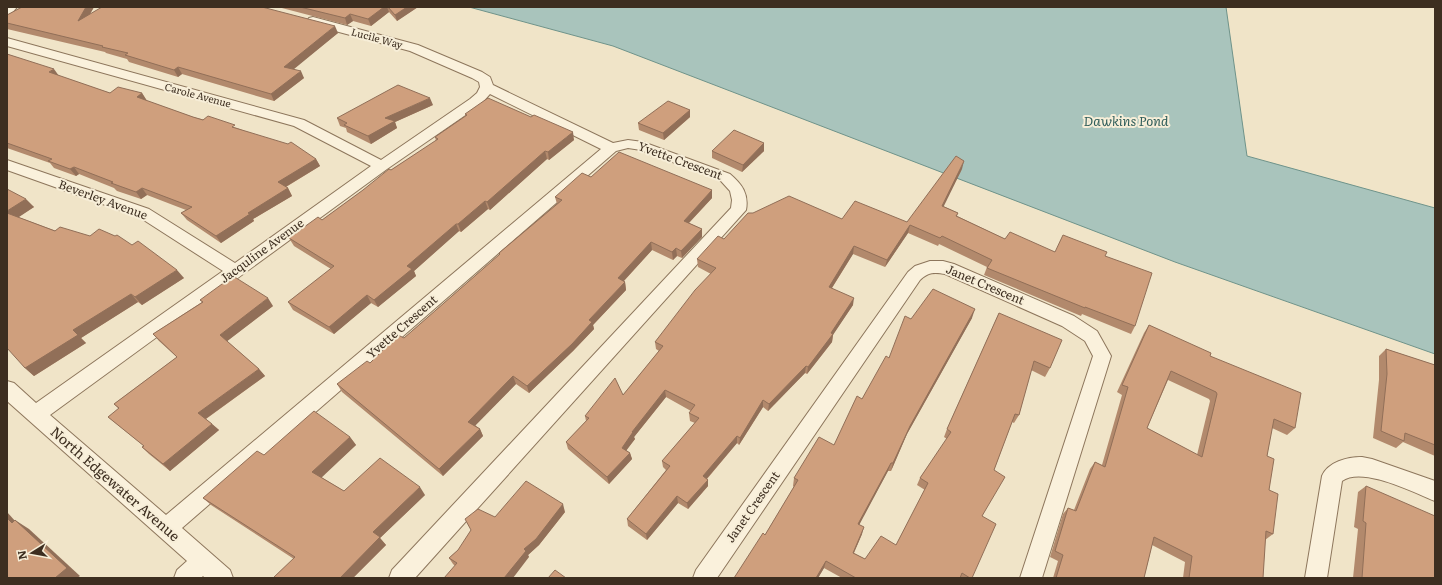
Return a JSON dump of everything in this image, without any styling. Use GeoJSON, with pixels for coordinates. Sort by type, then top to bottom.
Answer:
{"type":"FeatureCollection","features":[{"type":"Feature","properties":{"kind":"street"},"geometry":{"type":"LineString","coordinates":[[7,12],[11,7]]}},
{"type":"Feature","properties":{"kind":"street","name":"Lucile Way"},"geometry":{"type":"LineString","coordinates":[[303,19],[414,48],[477,75],[485,80],[487,87],[611,148]]}},
{"type":"Feature","properties":{"kind":"street","name":"Carole Avenue"},"geometry":{"type":"LineString","coordinates":[[7,42],[299,123],[382,166]]}},
{"type":"Feature","properties":{"kind":"street","name":"Jacquline Avenue"},"geometry":{"type":"LineString","coordinates":[[36,414],[382,166],[475,102],[483,95],[487,87]]}},
{"type":"Feature","properties":{"kind":"street","name":"Yvette Crescent"},"geometry":{"type":"LineString","coordinates":[[166,528],[611,148],[628,144],[644,146],[725,177],[734,184],[739,194],[740,202],[738,210],[400,578]]}},
{"type":"Feature","properties":{"kind":"street","name":"Beverley Avenue"},"geometry":{"type":"LineString","coordinates":[[7,165],[144,213],[236,271]]}},
{"type":"Feature","properties":{"kind":"street","name":"Janet Crescent"},"geometry":{"type":"LineString","coordinates":[[704,578],[914,276],[918,271],[926,268],[938,267],[948,268],[1068,321],[1090,336],[1098,347],[1102,356],[1031,578]]}},
{"type":"Feature","properties":{"kind":"street","name":"North Edgewater Avenue"},"geometry":{"type":"LineString","coordinates":[[7,389],[222,578]]}},
{"type":"Feature","properties":{"kind":"street"},"geometry":{"type":"LineString","coordinates":[[1316,578],[1332,476],[1339,470],[1361,466],[1372,468],[1435,492]]}},
{"type":"Feature","properties":{"kind":"street"},"geometry":{"type":"LineString","coordinates":[[185,578],[203,561]]}},
{"type":"Feature","properties":{"kind":"water","name":"Dawkins Pond"},"geometry":{"type":"Polygon","coordinates":[[[469,7],[1226,7],[1247,156],[1435,208],[1435,354],[1175,262],[613,46],[469,7]]]}},
{"type":"Feature","properties":{"kind":"building"},"geometry":{"type":"Polygon","coordinates":[[[22,7],[86,7],[78,21],[102,7],[262,7],[335,26],[284,67],[301,71],[271,94],[178,67],[174,70],[125,55],[128,53],[102,47],[103,46],[7,23],[7,15],[22,7]]]}},
{"type":"Feature","properties":{"kind":"building"},"geometry":{"type":"Polygon","coordinates":[[[300,7],[384,7],[368,19],[350,14],[345,18],[300,7]]]}},
{"type":"Feature","properties":{"kind":"building"},"geometry":{"type":"Polygon","coordinates":[[[388,7],[407,7],[395,15],[388,7]]]}},
{"type":"Feature","properties":{"kind":"building"},"geometry":{"type":"Polygon","coordinates":[[[7,54],[54,69],[49,72],[110,93],[118,87],[142,93],[137,97],[193,117],[203,120],[208,116],[235,125],[232,127],[288,144],[291,142],[316,159],[278,182],[288,188],[248,213],[250,214],[216,236],[181,213],[192,207],[142,188],[136,192],[74,167],[70,169],[48,161],[52,159],[7,143],[7,54]]]}},
{"type":"Feature","properties":{"kind":"building"},"geometry":{"type":"Polygon","coordinates":[[[398,85],[430,98],[385,118],[395,121],[368,136],[344,125],[347,123],[337,118],[398,85]]]}},
{"type":"Feature","properties":{"kind":"building"},"geometry":{"type":"Polygon","coordinates":[[[488,98],[531,117],[534,115],[573,132],[548,152],[545,151],[487,202],[485,201],[458,224],[456,224],[407,266],[412,269],[374,300],[367,295],[329,327],[288,302],[334,266],[289,238],[318,217],[322,220],[389,169],[391,170],[438,139],[435,137],[467,115],[465,114],[488,98]]]}},
{"type":"Feature","properties":{"kind":"building"},"geometry":{"type":"Polygon","coordinates":[[[668,101],[690,110],[663,133],[638,123],[668,101]]]}},
{"type":"Feature","properties":{"kind":"building"},"geometry":{"type":"Polygon","coordinates":[[[734,130],[764,143],[743,165],[712,151],[734,130]]]}},
{"type":"Feature","properties":{"kind":"building"},"geometry":{"type":"Polygon","coordinates":[[[619,152],[712,190],[684,221],[702,229],[681,251],[676,248],[672,252],[651,242],[618,278],[625,282],[589,320],[592,322],[572,344],[527,386],[513,376],[468,422],[480,429],[439,469],[337,384],[367,361],[370,363],[398,335],[404,338],[500,254],[499,253],[562,200],[555,197],[582,173],[591,177],[619,152]]]}},
{"type":"Feature","properties":{"kind":"building"},"geometry":{"type":"Polygon","coordinates":[[[956,156],[964,161],[942,206],[958,213],[956,216],[1005,239],[1010,232],[1055,252],[1063,235],[1107,252],[1105,256],[1152,273],[1135,326],[1085,308],[987,268],[992,260],[942,236],[940,238],[910,225],[887,260],[854,246],[829,287],[854,298],[831,333],[833,334],[808,367],[806,366],[769,404],[763,400],[740,438],[737,436],[703,476],[708,480],[687,503],[677,496],[646,534],[627,519],[670,466],[662,461],[699,418],[689,413],[695,405],[665,390],[632,432],[622,448],[630,453],[607,477],[566,442],[589,418],[585,416],[615,378],[623,395],[663,346],[655,342],[695,290],[716,268],[697,259],[718,236],[724,239],[748,213],[753,213],[789,196],[842,219],[855,201],[907,222],[956,156]]]}},
{"type":"Feature","properties":{"kind":"building"},"geometry":{"type":"Polygon","coordinates":[[[7,189],[26,199],[7,211],[7,189]]]}},
{"type":"Feature","properties":{"kind":"building"},"geometry":{"type":"Polygon","coordinates":[[[7,213],[55,231],[60,227],[90,236],[99,229],[115,236],[117,235],[132,245],[138,241],[177,270],[135,297],[131,294],[73,330],[78,335],[25,368],[7,348],[7,213]]]}},
{"type":"Feature","properties":{"kind":"building"},"geometry":{"type":"Polygon","coordinates":[[[233,276],[268,298],[220,335],[259,369],[198,413],[212,424],[163,464],[142,447],[144,446],[108,417],[119,408],[114,404],[177,357],[153,334],[203,302],[200,300],[233,276]]]}},
{"type":"Feature","properties":{"kind":"building"},"geometry":{"type":"Polygon","coordinates":[[[933,289],[975,309],[910,426],[893,463],[891,463],[858,524],[864,527],[853,553],[865,559],[881,536],[896,545],[928,483],[920,478],[951,432],[947,429],[999,313],[1062,340],[1050,368],[1034,361],[1019,415],[1015,414],[994,470],[1005,477],[982,516],[996,524],[972,578],[962,573],[960,578],[856,578],[826,561],[816,578],[734,578],[763,533],[765,535],[798,480],[794,478],[819,437],[834,445],[857,396],[862,399],[886,356],[889,358],[905,316],[911,319],[933,289]]]}},
{"type":"Feature","properties":{"kind":"building"},"geometry":{"type":"Polygon","coordinates":[[[1149,325],[1211,353],[1210,356],[1301,393],[1295,428],[1274,419],[1267,456],[1274,459],[1269,490],[1278,494],[1273,534],[1266,531],[1263,578],[1189,578],[1192,556],[1154,537],[1144,578],[1056,578],[1063,555],[1055,551],[1068,508],[1076,511],[1095,462],[1105,467],[1128,387],[1122,385],[1149,325]],[[1171,371],[1147,428],[1202,457],[1217,394],[1216,392],[1171,371]]]}},
{"type":"Feature","properties":{"kind":"building"},"geometry":{"type":"Polygon","coordinates":[[[1386,349],[1435,365],[1435,445],[1405,433],[1404,441],[1381,431],[1387,374],[1386,349]]]}},
{"type":"Feature","properties":{"kind":"building"},"geometry":{"type":"Polygon","coordinates":[[[314,411],[350,437],[312,472],[344,491],[380,458],[420,487],[373,532],[380,537],[340,578],[273,578],[295,557],[203,498],[257,451],[264,455],[314,411]]]}},
{"type":"Feature","properties":{"kind":"building"},"geometry":{"type":"Polygon","coordinates":[[[526,481],[563,504],[536,539],[524,549],[526,551],[504,578],[444,578],[457,563],[449,558],[458,550],[471,530],[465,519],[478,509],[495,517],[526,481]]]}},
{"type":"Feature","properties":{"kind":"building"},"geometry":{"type":"Polygon","coordinates":[[[1366,486],[1435,516],[1435,578],[1362,578],[1366,523],[1363,521],[1366,486]]]}},
{"type":"Feature","properties":{"kind":"building"},"geometry":{"type":"Polygon","coordinates":[[[7,518],[12,523],[15,520],[67,568],[55,578],[7,578],[7,518]]]}},
{"type":"Feature","properties":{"kind":"building"},"geometry":{"type":"Polygon","coordinates":[[[555,570],[566,578],[548,578],[555,570]]]}}]}
